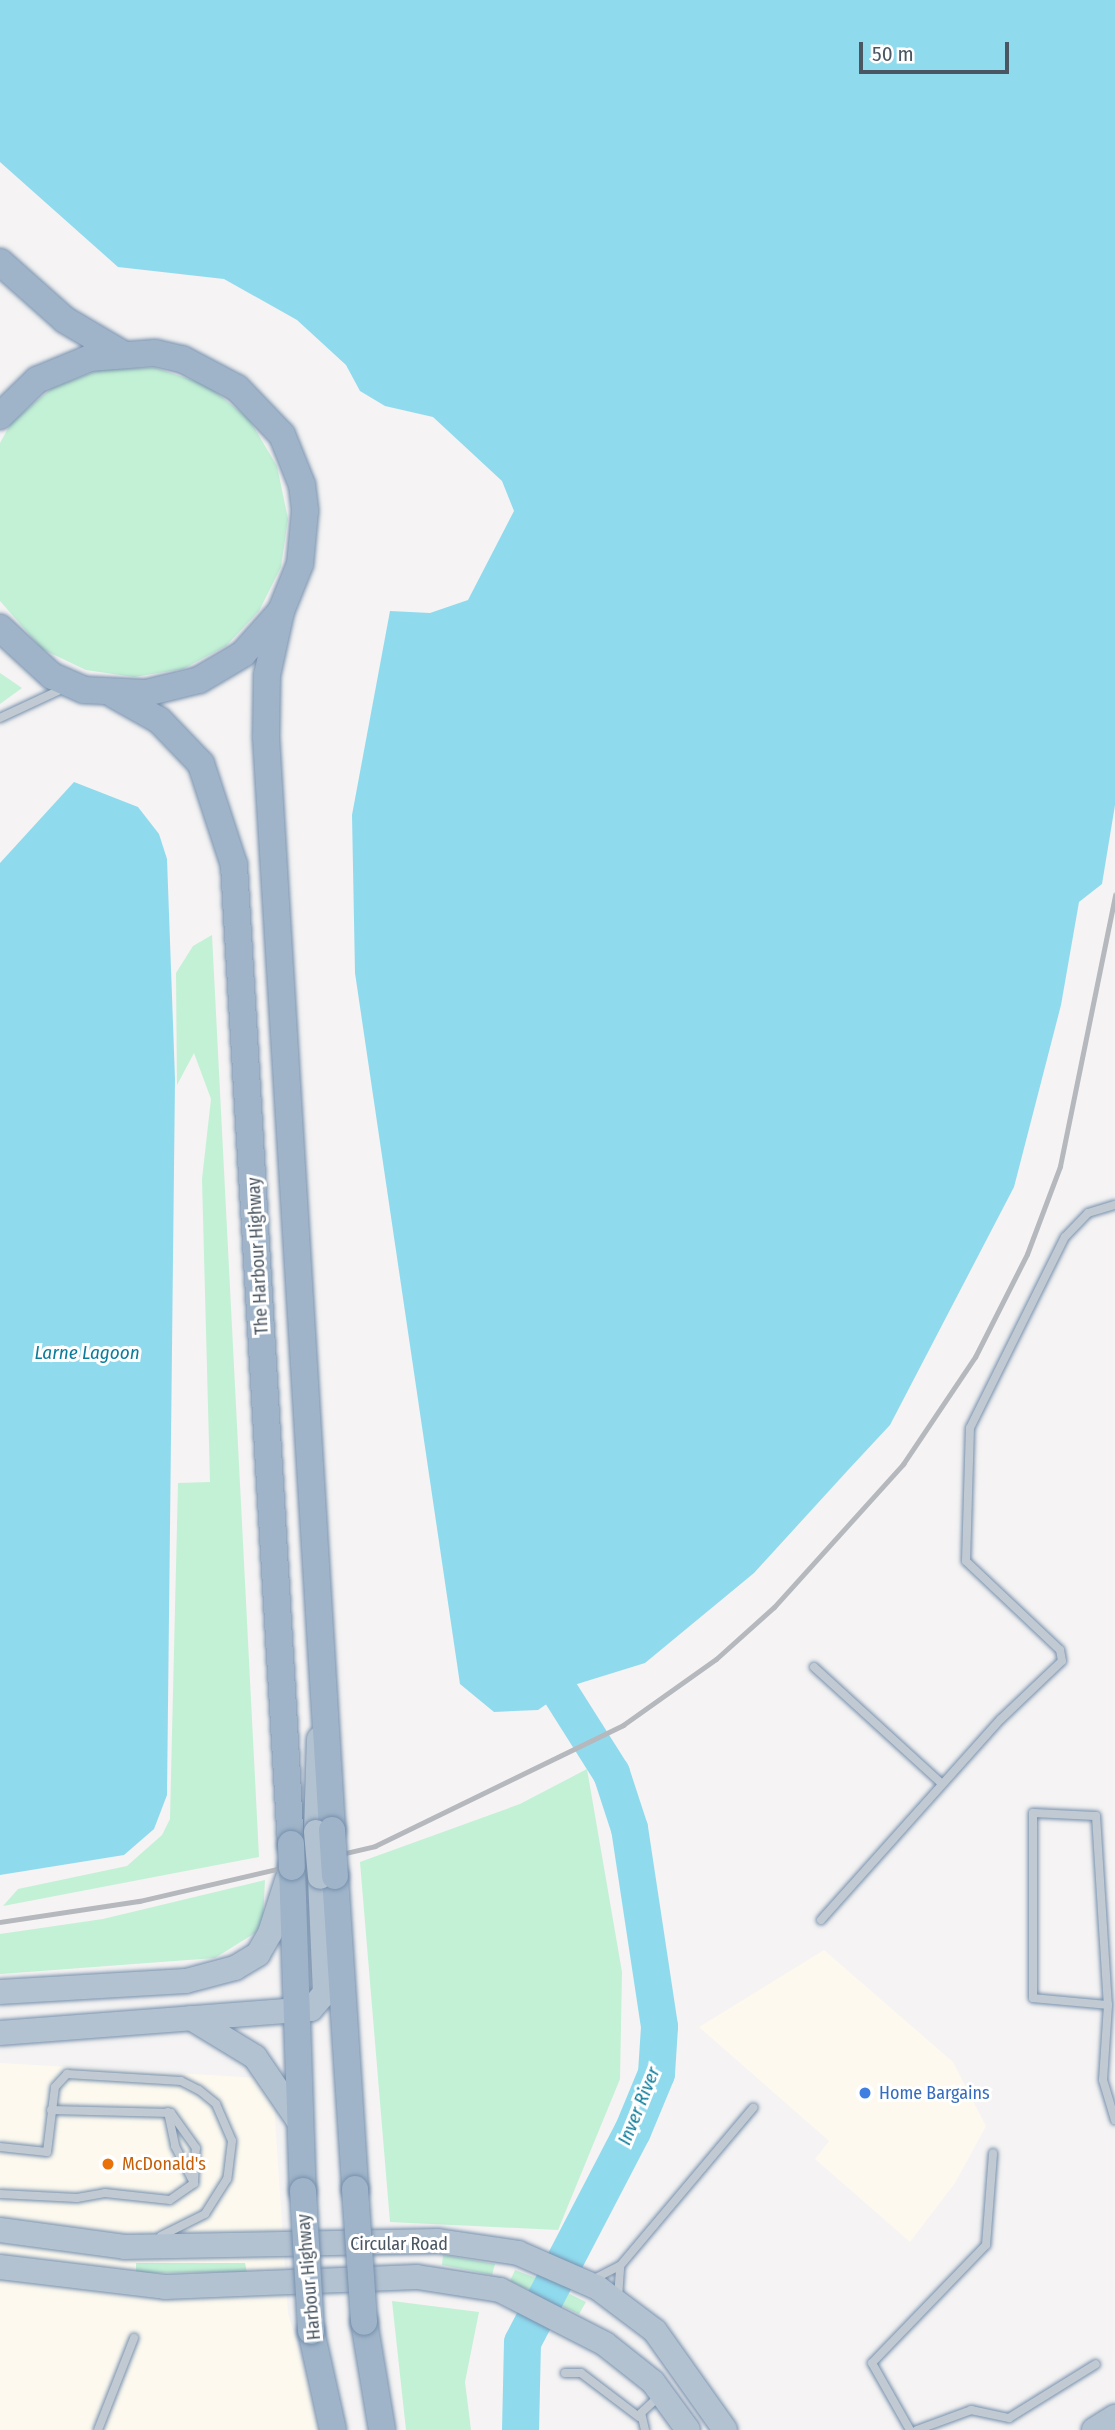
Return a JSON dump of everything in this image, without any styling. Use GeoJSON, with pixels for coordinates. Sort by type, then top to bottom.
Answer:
{"type":"FeatureCollection","features":[{"type":"Feature","properties":{"kind":"highway"},"geometry":{"type":"LineString","coordinates":[[0,262],[65,320],[121,353]]}},
{"type":"Feature","properties":{"kind":"highway"},"geometry":{"type":"LineString","coordinates":[[0,416],[37,380],[90,358],[121,353],[155,353],[212,373],[260,408],[282,435],[302,485],[305,511],[300,564],[281,611],[267,675],[266,737],[324,1708],[324,1831],[327,1877],[364,2322],[382,2430]]}},
{"type":"Feature","properties":{"kind":"highway"},"geometry":{"type":"LineString","coordinates":[[0,628],[12,651],[84,690],[114,695],[174,689],[221,670],[281,611]]}},
{"type":"Feature","properties":{"kind":"highway","name":"The Harbour Highway"},"geometry":{"type":"LineString","coordinates":[[114,695],[159,720],[201,764],[234,865],[299,2012]]}},
{"type":"Feature","properties":{"kind":"highway","name":"Harbour Highway"},"geometry":{"type":"LineString","coordinates":[[299,2012],[300,2123],[312,2331],[333,2430]]}},
{"type":"Feature","properties":{"kind":"main road"},"geometry":{"type":"LineString","coordinates":[[0,1993],[186,1980],[235,1968],[258,1954],[270,1933],[291,1855]]}},
{"type":"Feature","properties":{"kind":"main road"},"geometry":{"type":"LineString","coordinates":[[0,2033],[299,2012],[320,2004],[325,1993],[327,1877]]}},
{"type":"Feature","properties":{"kind":"main road"},"geometry":{"type":"LineString","coordinates":[[191,2018],[255,2057],[300,2123]]}},
{"type":"Feature","properties":{"kind":"main road","name":"Circular Road"},"geometry":{"type":"LineString","coordinates":[[0,2230],[125,2247],[438,2241],[533,2260],[618,2301],[677,2354],[725,2430]]}},
{"type":"Feature","properties":{"kind":"main road","name":"Circular Road"},"geometry":{"type":"LineString","coordinates":[[0,2267],[165,2287],[417,2277],[510,2294],[605,2344],[662,2393],[688,2430]]}},
{"type":"Feature","properties":{"kind":"main road"},"geometry":{"type":"LineString","coordinates":[[1094,2430],[1115,2417]]}},
{"type":"Feature","properties":{"kind":"lane"},"geometry":{"type":"LineString","coordinates":[[0,718],[53,691],[84,690]]}},
{"type":"Feature","properties":{"kind":"lane"},"geometry":{"type":"LineString","coordinates":[[821,1920],[942,1784],[1062,1661],[1060,1650],[966,1561],[970,1427],[1065,1237],[1088,1213],[1115,1205]]}},
{"type":"Feature","properties":{"kind":"lane"},"geometry":{"type":"LineString","coordinates":[[814,1667],[942,1784]]}},
{"type":"Feature","properties":{"kind":"lane"},"geometry":{"type":"LineString","coordinates":[[1108,2005],[1032,1998],[1033,1813],[1096,1816],[1108,2005],[1103,2080],[1115,2120]]}},
{"type":"Feature","properties":{"kind":"lane"},"geometry":{"type":"LineString","coordinates":[[0,2147],[47,2152],[51,2110],[58,2078],[67,2074],[181,2081],[216,2104],[232,2141],[227,2179],[215,2202],[192,2224],[125,2247]]}},
{"type":"Feature","properties":{"kind":"lane"},"geometry":{"type":"LineString","coordinates":[[583,2282],[620,2266],[753,2108]]}},
{"type":"Feature","properties":{"kind":"lane"},"geometry":{"type":"LineString","coordinates":[[51,2110],[168,2112],[184,2123],[196,2148],[194,2183]]}},
{"type":"Feature","properties":{"kind":"lane"},"geometry":{"type":"LineString","coordinates":[[168,2112],[175,2146],[194,2183]]}},
{"type":"Feature","properties":{"kind":"lane"},"geometry":{"type":"LineString","coordinates":[[911,2430],[872,2364],[986,2245],[993,2153]]}},
{"type":"Feature","properties":{"kind":"lane"},"geometry":{"type":"LineString","coordinates":[[0,2194],[78,2198],[105,2193],[170,2200],[194,2183]]}},
{"type":"Feature","properties":{"kind":"lane"},"geometry":{"type":"LineString","coordinates":[[618,2301],[620,2266]]}},
{"type":"Feature","properties":{"kind":"lane"},"geometry":{"type":"LineString","coordinates":[[98,2430],[134,2338]]}},
{"type":"Feature","properties":{"kind":"lane"},"geometry":{"type":"LineString","coordinates":[[917,2430],[971,2410],[1009,2418],[1096,2364]]}},
{"type":"Feature","properties":{"kind":"lane"},"geometry":{"type":"LineString","coordinates":[[565,2374],[580,2373],[639,2417],[645,2430]]}},
{"type":"Feature","properties":{"kind":"lane"},"geometry":{"type":"LineString","coordinates":[[639,2417],[662,2393]]}},
{"type":"Feature","properties":{"kind":"shaded area","name":"Home Bargains"},"geometry":{"type":"Polygon","coordinates":[[[824,1950],[953,2062],[986,2126],[955,2183],[910,2242],[815,2159],[829,2141],[699,2027],[824,1950]]]}},
{"type":"Feature","properties":{"kind":"shaded area"},"geometry":{"type":"Polygon","coordinates":[[[0,2063],[259,2078],[274,2103],[288,2313],[322,2430],[0,2430],[0,2063]]]}},
{"type":"Feature","properties":{"kind":"green space"},"geometry":{"type":"Polygon","coordinates":[[[156,368],[207,385],[249,419],[277,466],[288,519],[281,567],[259,611],[226,646],[183,669],[134,677],[86,670],[42,649],[0,601],[0,443],[11,423],[52,388],[102,369],[156,368]]]}},
{"type":"Feature","properties":{"kind":"green space"},"geometry":{"type":"Polygon","coordinates":[[[0,673],[22,688],[0,704],[0,673]]]}},
{"type":"Feature","properties":{"kind":"green space"},"geometry":{"type":"Polygon","coordinates":[[[212,935],[259,1857],[3,1906],[18,1889],[127,1866],[162,1835],[170,1819],[178,1483],[210,1482],[202,1179],[211,1099],[194,1053],[177,1085],[176,973],[193,946],[212,935]]]}},
{"type":"Feature","properties":{"kind":"green space"},"geometry":{"type":"Polygon","coordinates":[[[587,1769],[622,1972],[620,2079],[558,2230],[390,2222],[360,1862],[520,1804],[587,1769]]]}},
{"type":"Feature","properties":{"kind":"green space"},"geometry":{"type":"Polygon","coordinates":[[[265,1880],[263,1919],[255,1933],[215,1958],[0,1974],[0,1934],[103,1919],[265,1880]]]}},
{"type":"Feature","properties":{"kind":"green space"},"geometry":{"type":"Polygon","coordinates":[[[443,2255],[495,2264],[492,2275],[442,2265],[443,2255]]]}},
{"type":"Feature","properties":{"kind":"green space"},"geometry":{"type":"Polygon","coordinates":[[[136,2263],[245,2263],[247,2272],[136,2273],[136,2263]]]}},
{"type":"Feature","properties":{"kind":"green space"},"geometry":{"type":"Polygon","coordinates":[[[515,2270],[586,2302],[579,2314],[510,2281],[515,2270]]]}},
{"type":"Feature","properties":{"kind":"green space"},"geometry":{"type":"Polygon","coordinates":[[[392,2301],[479,2312],[465,2382],[471,2430],[406,2430],[392,2301]]]}},
{"type":"Feature","properties":{"kind":"water"},"geometry":{"type":"Polygon","coordinates":[[[0,0],[1115,0],[1115,805],[1102,884],[1079,902],[1061,1005],[1014,1187],[890,1425],[754,1573],[645,1663],[574,1685],[538,1710],[494,1712],[460,1684],[355,973],[352,815],[390,611],[430,613],[468,600],[514,511],[502,481],[433,417],[385,406],[360,391],[346,365],[297,320],[224,279],[118,267],[0,162],[0,0]]]}},
{"type":"Feature","properties":{"kind":"water","name":"Larne Lagoon"},"geometry":{"type":"Polygon","coordinates":[[[74,782],[138,807],[159,834],[167,859],[175,1079],[167,1795],[154,1829],[124,1855],[0,1875],[0,863],[74,782]]]}},
{"type":"Feature","properties":{"kind":"waterway","name":"Inver River"},"geometry":{"type":"LineString","coordinates":[[520,2430],[522,2342],[632,2131],[656,2073],[659,2026],[629,1828],[611,1773],[561,1694]]}},
{"type":"Feature","properties":{"kind":"railway"},"geometry":{"type":"LineString","coordinates":[[0,1922],[139,1901],[375,1846],[623,1725],[716,1659],[774,1607],[903,1464],[975,1357],[1027,1254],[1060,1166],[1115,895]]}},
{"type":"Feature","properties":{"kind":"place","name":"Home Bargains"},"geometry":{"type":"Point","coordinates":[865,2093]}},
{"type":"Feature","properties":{"kind":"place","name":"McDonald's"},"geometry":{"type":"Point","coordinates":[108,2164]}}]}
